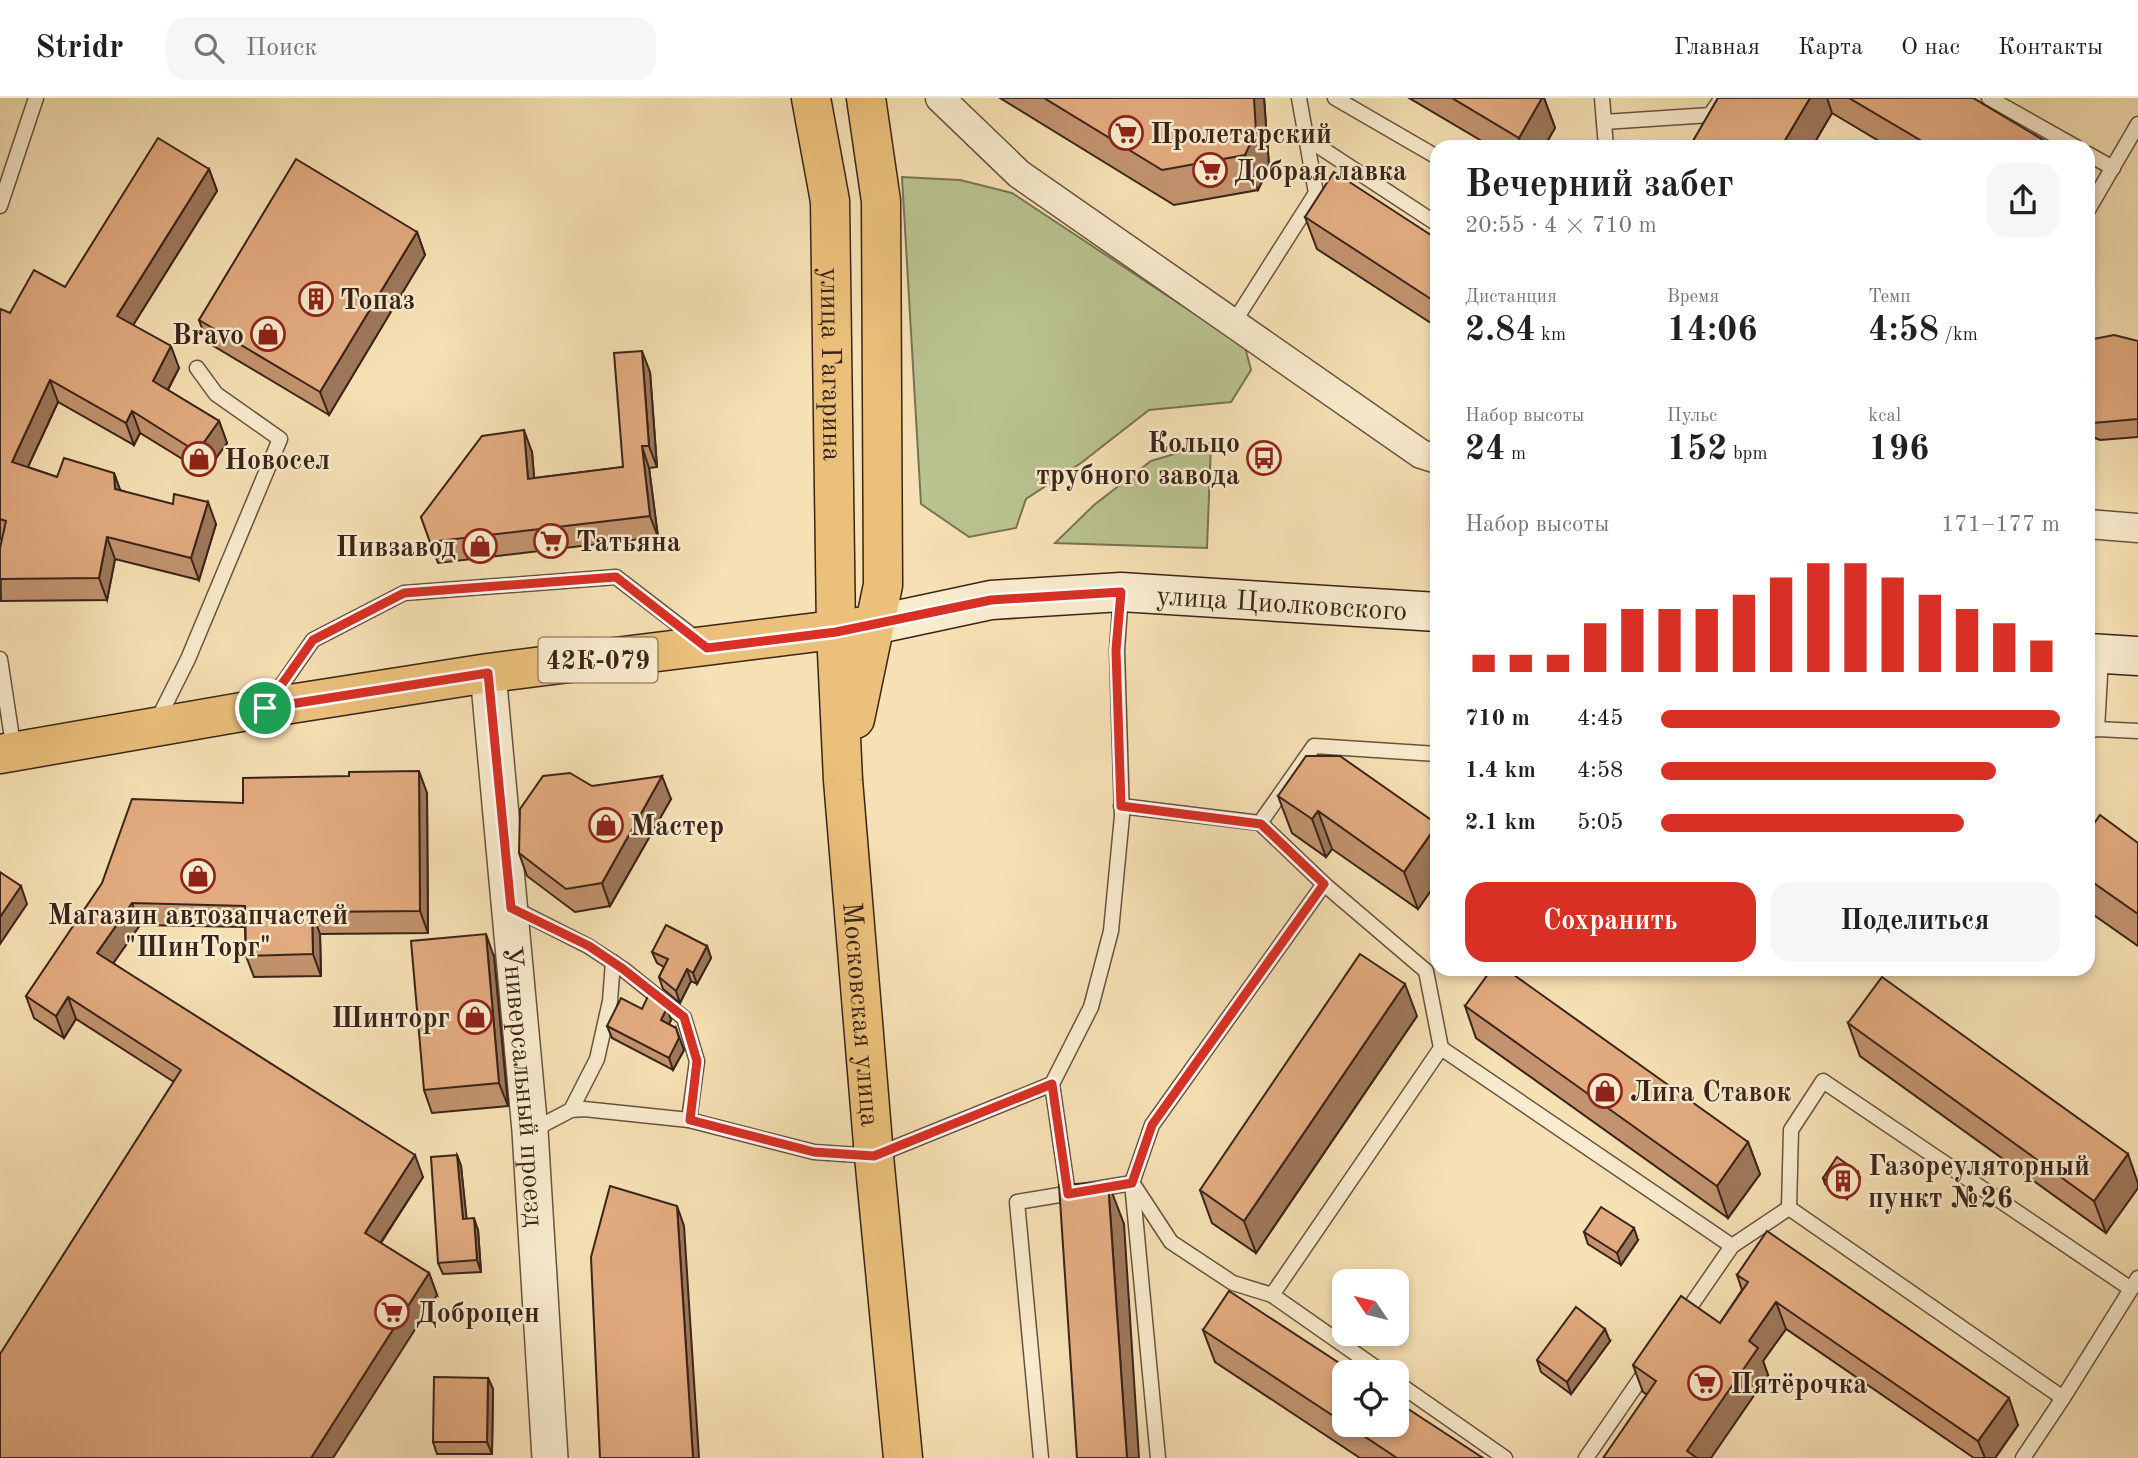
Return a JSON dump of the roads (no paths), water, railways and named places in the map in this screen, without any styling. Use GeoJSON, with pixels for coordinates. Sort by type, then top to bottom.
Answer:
{"type":"FeatureCollection","features":[{"type":"Feature","properties":{"kind":"main road","name":"улица Гагарина"},"geometry":{"type":"LineString","coordinates":[[811,98],[831,201],[836,632]]}},
{"type":"Feature","properties":{"kind":"main road","name":"улица Гагарина"},"geometry":{"type":"LineString","coordinates":[[866,98],[881,201],[883,585],[874,625]]}},
{"type":"Feature","properties":{"kind":"main road","name":"улица Циолковского"},"geometry":{"type":"LineString","coordinates":[[836,632],[991,600],[1121,592],[1430,612]]}},
{"type":"Feature","properties":{"kind":"main road","name":"Московская улица"},"geometry":{"type":"LineString","coordinates":[[843,780],[874,625]]}},
{"type":"Feature","properties":{"kind":"main road","name":"42К-079"},"geometry":{"type":"LineString","coordinates":[[7,752],[488,673],[836,632]]}},
{"type":"Feature","properties":{"kind":"main road","name":"Московская улица"},"geometry":{"type":"LineString","coordinates":[[836,632],[843,780],[874,1156],[903,1458]]}},
{"type":"Feature","properties":{"kind":"main road"},"geometry":{"type":"LineString","coordinates":[[2095,653],[2138,656]]}},
{"type":"Feature","properties":{"kind":"street"},"geometry":{"type":"LineString","coordinates":[[940,98],[1019,174],[1421,454],[1430,457]]}},
{"type":"Feature","properties":{"kind":"street"},"geometry":{"type":"LineString","coordinates":[[2095,525],[2138,528]]}},
{"type":"Feature","properties":{"kind":"street","name":"Универсальный проезд"},"geometry":{"type":"LineString","coordinates":[[488,673],[530,1131],[550,1458]]}},
{"type":"Feature","properties":{"kind":"lane"},"geometry":{"type":"LineString","coordinates":[[0,206],[36,98]]}},
{"type":"Feature","properties":{"kind":"lane"},"geometry":{"type":"LineString","coordinates":[[1234,322],[1316,193],[1299,98]]}},
{"type":"Feature","properties":{"kind":"lane"},"geometry":{"type":"LineString","coordinates":[[1335,98],[1430,153]]}},
{"type":"Feature","properties":{"kind":"lane"},"geometry":{"type":"LineString","coordinates":[[1602,98],[1605,140]]}},
{"type":"Feature","properties":{"kind":"lane"},"geometry":{"type":"LineString","coordinates":[[1604,122],[1710,115],[1722,98]]}},
{"type":"Feature","properties":{"kind":"lane"},"geometry":{"type":"LineString","coordinates":[[1989,98],[2064,140]]}},
{"type":"Feature","properties":{"kind":"lane"},"geometry":{"type":"LineString","coordinates":[[2095,198],[2138,124]]}},
{"type":"Feature","properties":{"kind":"lane"},"geometry":{"type":"LineString","coordinates":[[1306,138],[1430,219]]}},
{"type":"Feature","properties":{"kind":"lane"},"geometry":{"type":"LineString","coordinates":[[2095,157],[2113,167]]}},
{"type":"Feature","properties":{"kind":"lane"},"geometry":{"type":"LineString","coordinates":[[153,727],[188,659],[280,439],[216,394],[197,368]]}},
{"type":"Feature","properties":{"kind":"lane"},"geometry":{"type":"LineString","coordinates":[[265,708],[313,640],[404,593],[616,577],[707,648]]}},
{"type":"Feature","properties":{"kind":"lane"},"geometry":{"type":"LineString","coordinates":[[1068,1194],[1052,1084],[1091,1007],[1111,931],[1121,806],[1116,650],[1121,592]]}},
{"type":"Feature","properties":{"kind":"lane"},"geometry":{"type":"LineString","coordinates":[[0,659],[7,752]]}},
{"type":"Feature","properties":{"kind":"lane"},"geometry":{"type":"LineString","coordinates":[[2095,730],[2138,731]]}},
{"type":"Feature","properties":{"kind":"lane"},"geometry":{"type":"LineString","coordinates":[[1261,824],[1314,746],[1430,754]]}},
{"type":"Feature","properties":{"kind":"lane"},"geometry":{"type":"LineString","coordinates":[[1121,806],[1261,824],[1324,884],[1426,971],[1441,1048],[1732,1246]]}},
{"type":"Feature","properties":{"kind":"lane"},"geometry":{"type":"LineString","coordinates":[[1158,1458],[1132,1183],[1152,1125],[1324,884]]}},
{"type":"Feature","properties":{"kind":"lane"},"geometry":{"type":"LineString","coordinates":[[511,908],[589,946],[684,1017],[697,1061],[690,1120]]}},
{"type":"Feature","properties":{"kind":"lane"},"geometry":{"type":"LineString","coordinates":[[571,1110],[597,1059],[610,1001],[613,962]]}},
{"type":"Feature","properties":{"kind":"lane"},"geometry":{"type":"LineString","coordinates":[[1272,1295],[1441,1048]]}},
{"type":"Feature","properties":{"kind":"lane"},"geometry":{"type":"LineString","coordinates":[[1788,1209],[1791,1130],[1823,1080],[2134,1284],[2023,1458]]}},
{"type":"Feature","properties":{"kind":"lane"},"geometry":{"type":"LineString","coordinates":[[530,1131],[571,1110],[584,1109],[690,1120],[814,1152],[874,1156],[1052,1084]]}},
{"type":"Feature","properties":{"kind":"lane"},"geometry":{"type":"LineString","coordinates":[[1041,1458],[1017,1202],[1132,1183]]}},
{"type":"Feature","properties":{"kind":"lane"},"geometry":{"type":"LineString","coordinates":[[1132,1183],[1171,1242],[1233,1283],[1272,1295],[1365,1360]]}},
{"type":"Feature","properties":{"kind":"lane"},"geometry":{"type":"LineString","coordinates":[[1671,1335],[1732,1246],[1788,1209]]}},
{"type":"Feature","properties":{"kind":"lane"},"geometry":{"type":"LineString","coordinates":[[1788,1209],[2063,1398]]}},
{"type":"Feature","properties":{"kind":"lane"},"geometry":{"type":"LineString","coordinates":[[1586,1458],[1655,1357]]}},
{"type":"Feature","properties":{"kind":"lane"},"geometry":{"type":"LineString","coordinates":[[1409,1391],[1505,1458]]}},
{"type":"Feature","properties":{"kind":"place","name":"Пролетарский"},"geometry":{"type":"Point","coordinates":[1126,133]}},
{"type":"Feature","properties":{"kind":"place","name":"Добрая лавка"},"geometry":{"type":"Point","coordinates":[1210,170]}},
{"type":"Feature","properties":{"kind":"place","name":"Топаз"},"geometry":{"type":"Point","coordinates":[316,299]}},
{"type":"Feature","properties":{"kind":"place","name":"Bravo"},"geometry":{"type":"Point","coordinates":[268,334]}},
{"type":"Feature","properties":{"kind":"place","name":"Кольцо трубного завода"},"geometry":{"type":"Point","coordinates":[1264,458]}},
{"type":"Feature","properties":{"kind":"place","name":"Новосел"},"geometry":{"type":"Point","coordinates":[199,459]}},
{"type":"Feature","properties":{"kind":"place","name":"Татьяна"},"geometry":{"type":"Point","coordinates":[551,541]}},
{"type":"Feature","properties":{"kind":"place","name":"Пивзавод"},"geometry":{"type":"Point","coordinates":[480,546]}},
{"type":"Feature","properties":{"kind":"place","name":"Мастер"},"geometry":{"type":"Point","coordinates":[606,825]}},
{"type":"Feature","properties":{"kind":"place","name":"Магазин автозапчастей \"ШинТорг\""},"geometry":{"type":"Point","coordinates":[198,876]}},
{"type":"Feature","properties":{"kind":"place","name":"Шинторг"},"geometry":{"type":"Point","coordinates":[475,1017]}},
{"type":"Feature","properties":{"kind":"place","name":"Лига Ставок"},"geometry":{"type":"Point","coordinates":[1605,1091]}},
{"type":"Feature","properties":{"kind":"place","name":"Газореуляторный пункт №26"},"geometry":{"type":"Point","coordinates":[1843,1181]}},
{"type":"Feature","properties":{"kind":"place","name":"Доброцен"},"geometry":{"type":"Point","coordinates":[392,1312]}},
{"type":"Feature","properties":{"kind":"place","name":"Пятёрочка"},"geometry":{"type":"Point","coordinates":[1705,1383]}}]}
